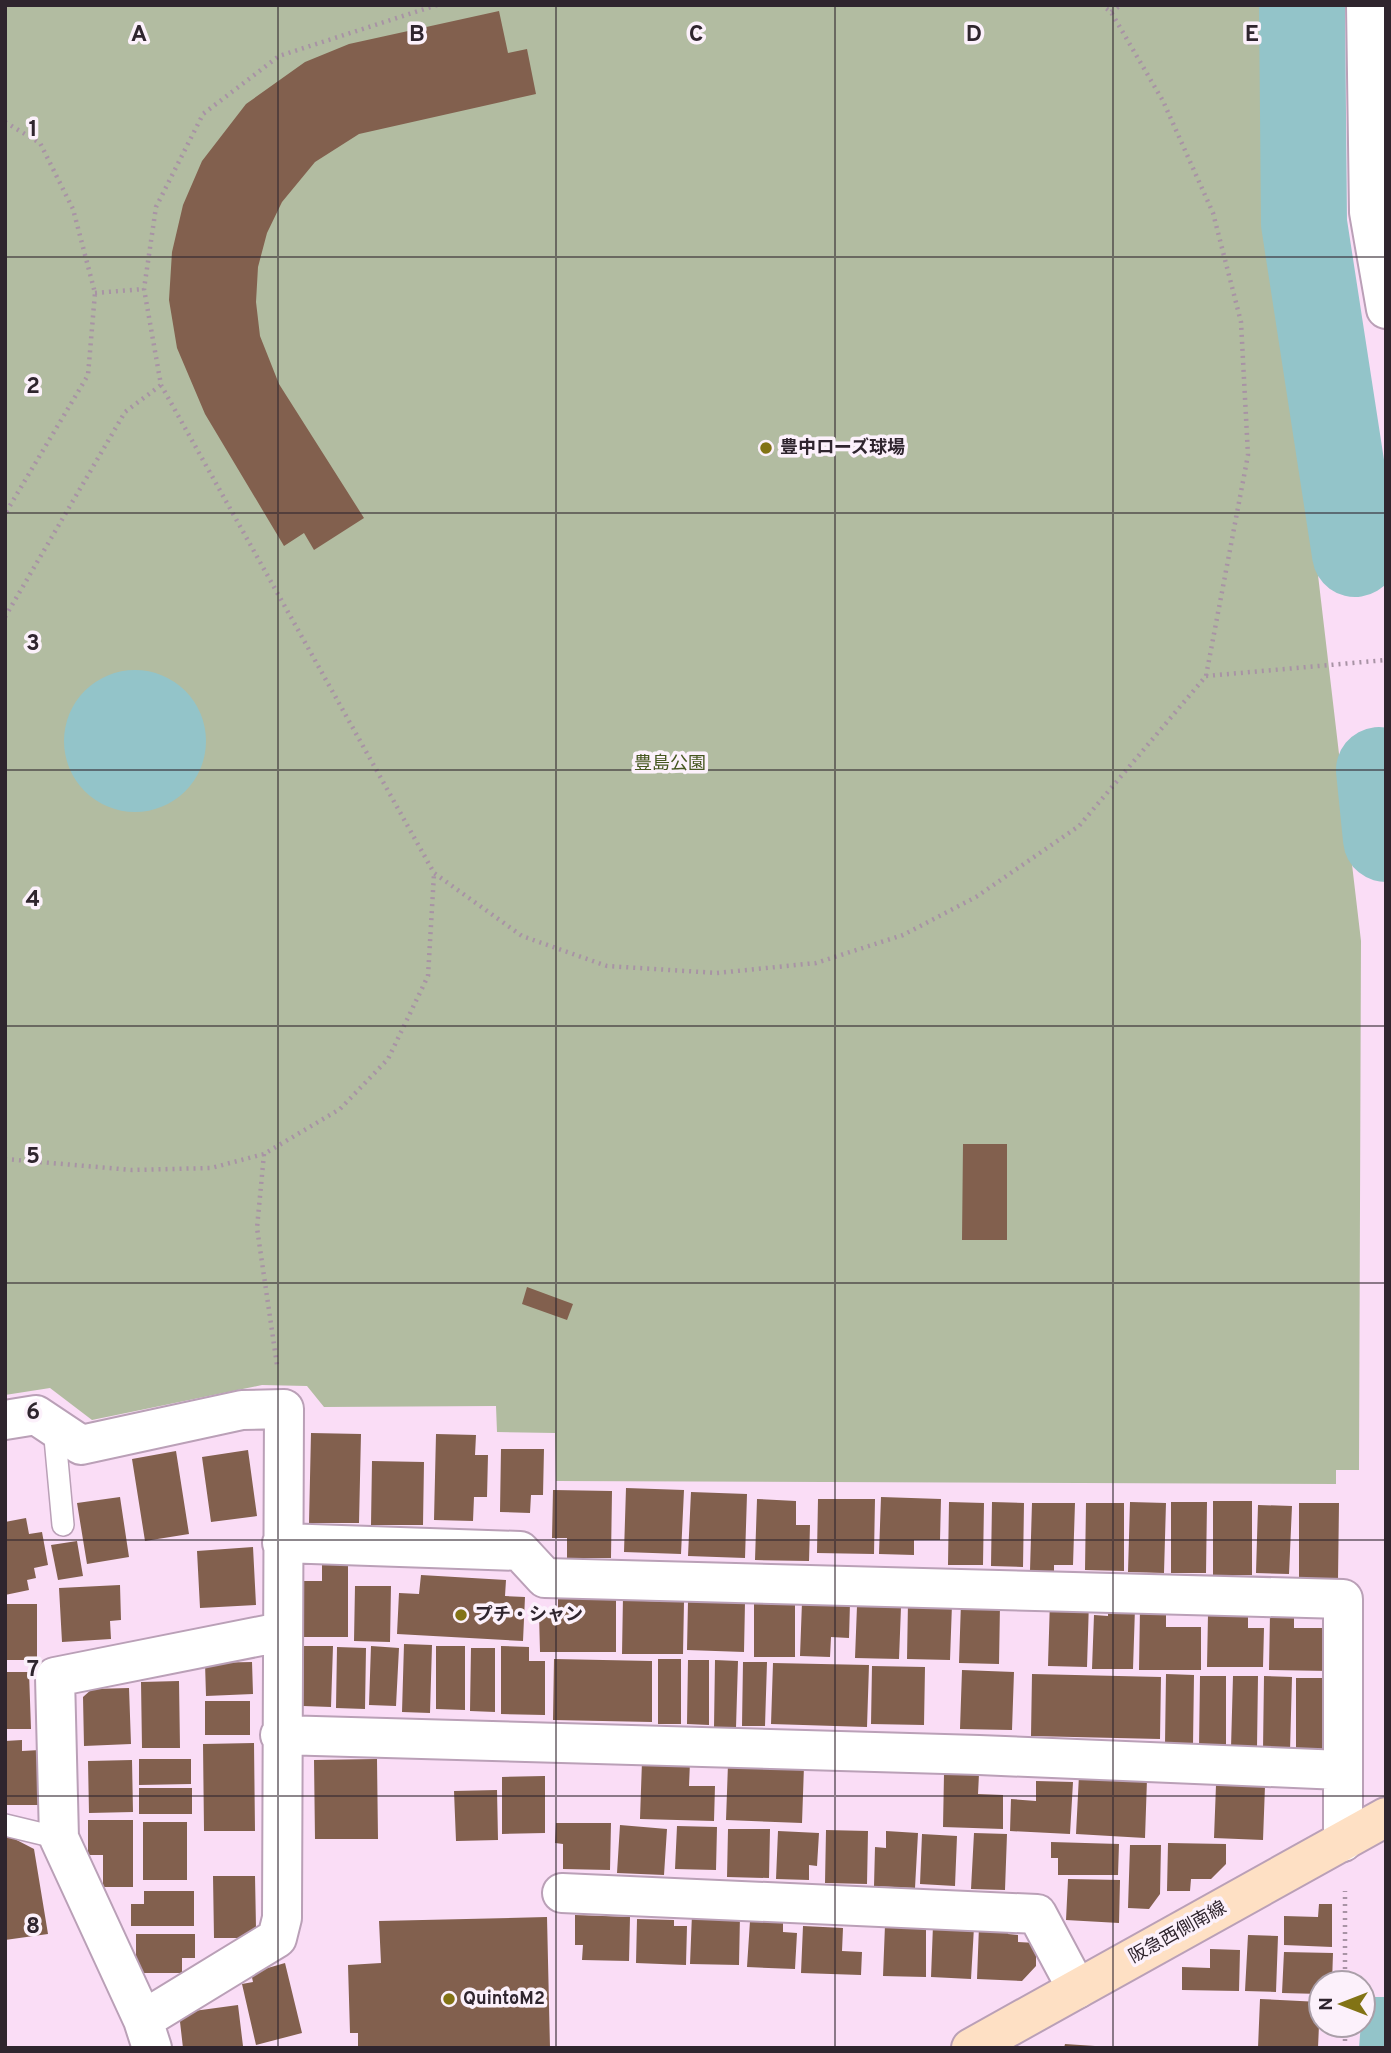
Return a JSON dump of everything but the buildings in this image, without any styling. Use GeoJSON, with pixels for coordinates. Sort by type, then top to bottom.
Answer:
{"type":"FeatureCollection","features":[{"type":"Feature","properties":{"kind":"street"},"geometry":{"type":"LineString","coordinates":[[1366,5],[1376,110],[1369,212],[1385,291]]}},
{"type":"Feature","properties":{"kind":"street"},"geometry":{"type":"LineString","coordinates":[[5,1420],[36,1415],[81,1445],[242,1410],[284,1409],[280,1735],[282,1918],[277,1937],[148,2034],[58,1838],[55,1677],[281,1632]]}},
{"type":"Feature","properties":{"kind":"street"},"geometry":{"type":"LineString","coordinates":[[282,1544],[520,1551],[545,1578],[1343,1599],[1343,1842]]}},
{"type":"Feature","properties":{"kind":"street"},"geometry":{"type":"LineString","coordinates":[[280,1735],[965,1755],[1341,1770]]}},
{"type":"Feature","properties":{"kind":"street","name":"阪急西側南線"},"geometry":{"type":"LineString","coordinates":[[971,2048],[1386,1817]]}},
{"type":"Feature","properties":{"kind":"street"},"geometry":{"type":"LineString","coordinates":[[562,1894],[1037,1914],[1077,1989]]}},
{"type":"Feature","properties":{"kind":"lane"},"geometry":{"type":"LineString","coordinates":[[54,1427],[63,1525]]}},
{"type":"Feature","properties":{"kind":"lane"},"geometry":{"type":"LineString","coordinates":[[5,1825],[58,1838]]}},
{"type":"Feature","properties":{"kind":"path"},"geometry":{"type":"LineString","coordinates":[[437,5],[279,56],[203,114],[156,207],[144,289],[161,385],[434,873],[522,936],[607,966],[718,973],[816,963],[903,935],[976,897],[1079,826],[1206,676],[1248,455],[1241,322],[1213,213],[1163,101],[1111,12],[1102,5]]}},
{"type":"Feature","properties":{"kind":"path"},"geometry":{"type":"LineString","coordinates":[[1111,12],[1121,5]]}},
{"type":"Feature","properties":{"kind":"path"},"geometry":{"type":"LineString","coordinates":[[5,122],[40,143],[73,209],[95,293],[88,375],[5,514]]}},
{"type":"Feature","properties":{"kind":"path"},"geometry":{"type":"LineString","coordinates":[[95,293],[144,289]]}},
{"type":"Feature","properties":{"kind":"path"},"geometry":{"type":"LineString","coordinates":[[5,617],[125,412],[161,385]]}},
{"type":"Feature","properties":{"kind":"path"},"geometry":{"type":"LineString","coordinates":[[1206,676],[1386,660]]}},
{"type":"Feature","properties":{"kind":"path"},"geometry":{"type":"LineString","coordinates":[[5,1158],[132,1170],[211,1168],[264,1154],[340,1109],[388,1059],[428,976],[434,873]]}},
{"type":"Feature","properties":{"kind":"path"},"geometry":{"type":"LineString","coordinates":[[264,1154],[257,1228],[284,1409]]}},
{"type":"Feature","properties":{"kind":"path"},"geometry":{"type":"LineString","coordinates":[[1345,1890],[1345,1969]]}},
{"type":"Feature","properties":{"kind":"green space","name":"豊島公園"},"geometry":{"type":"Polygon","coordinates":[[[5,5],[1275,5],[1275,209],[1361,941],[1359,1470],[1336,1470],[1336,1484],[556,1481],[555,1433],[497,1432],[496,1406],[324,1407],[307,1386],[262,1385],[92,1420],[50,1388],[5,1395],[5,5]]]}},
{"type":"Feature","properties":{"kind":"shaded area"},"geometry":{"type":"Polygon","coordinates":[[[135,670],[162,676],[185,691],[200,714],[206,741],[200,768],[185,791],[162,806],[135,812],[108,806],[85,791],[70,768],[64,741],[70,714],[85,691],[108,676],[135,670]]]}},
{"type":"Feature","properties":{"kind":"shaded area"},"geometry":{"type":"Polygon","coordinates":[[[1377,1997],[1386,1997],[1386,2048],[1359,2048],[1360,2039],[1377,2039],[1377,1997]]]}},
{"type":"Feature","properties":{"kind":"waterway"},"geometry":{"type":"LineString","coordinates":[[1302,5],[1304,223],[1355,554]]}},
{"type":"Feature","properties":{"kind":"waterway"},"geometry":{"type":"LineString","coordinates":[[1379,770],[1386,839]]}},
{"type":"Feature","properties":{"kind":"place","name":"豊中ローズ球場"},"geometry":{"type":"Point","coordinates":[766,448]}},
{"type":"Feature","properties":{"kind":"place","name":"プチ・シャン"},"geometry":{"type":"Point","coordinates":[461,1615]}},
{"type":"Feature","properties":{"kind":"place","name":"QuintoM2"},"geometry":{"type":"Point","coordinates":[449,1999]}}]}
